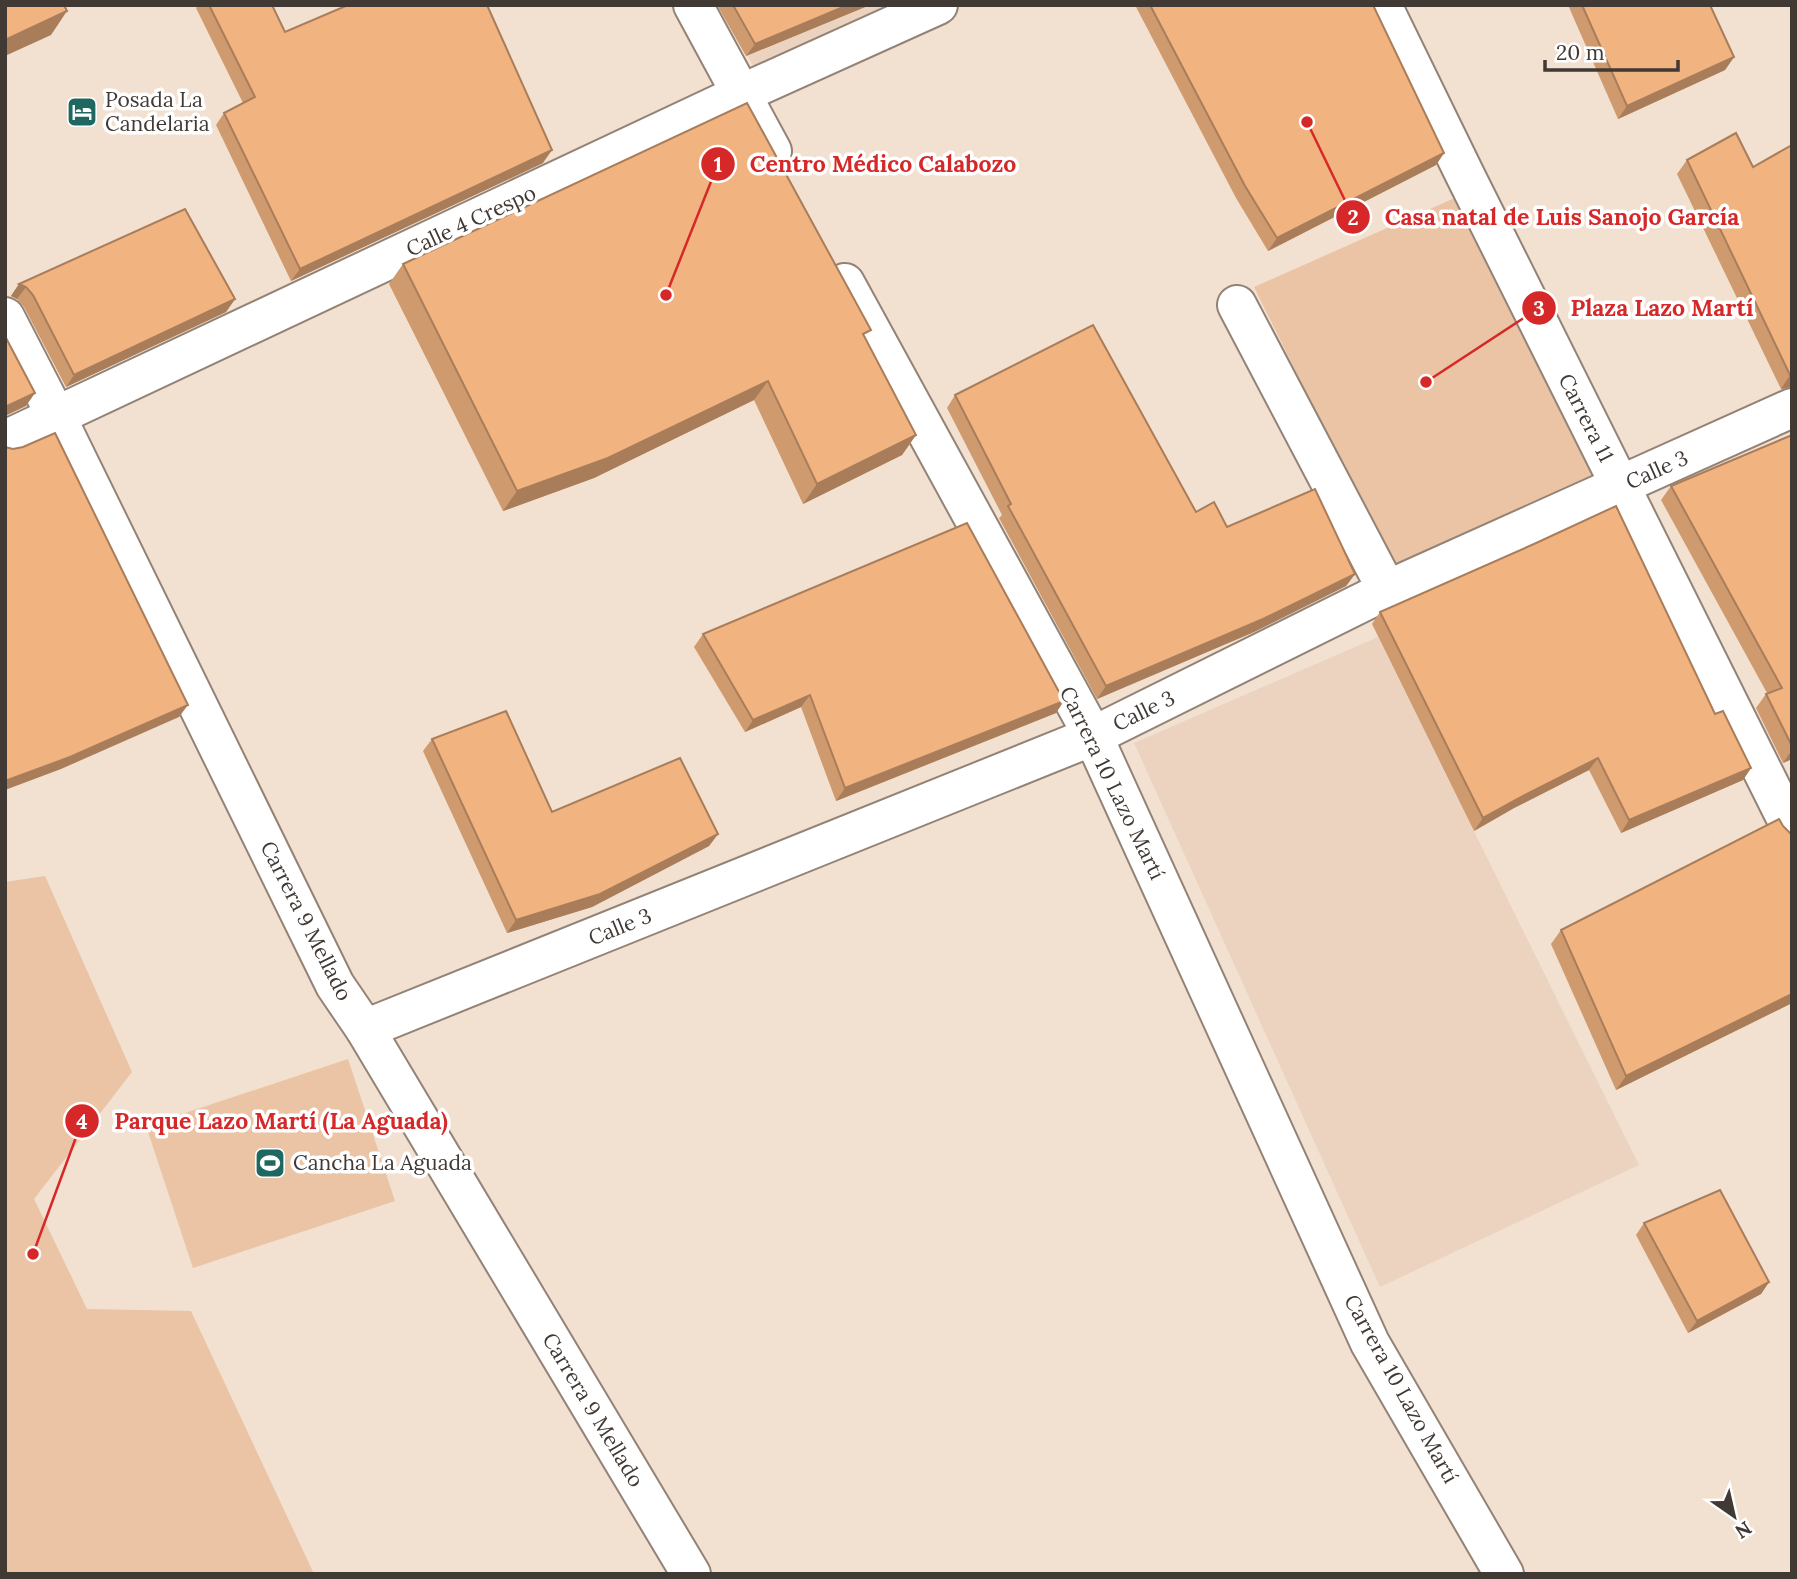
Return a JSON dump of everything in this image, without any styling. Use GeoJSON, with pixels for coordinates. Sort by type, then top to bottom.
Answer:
{"type":"FeatureCollection","features":[{"type":"Feature","properties":{"kind":"street"},"geometry":{"type":"LineString","coordinates":[[693,5],[788,179]]}},
{"type":"Feature","properties":{"kind":"street","name":"Calle 4 Crespo"},"geometry":{"type":"LineString","coordinates":[[5,440],[741,94],[938,5]]}},
{"type":"Feature","properties":{"kind":"street","name":"Carrera 11"},"geometry":{"type":"LineString","coordinates":[[1382,5],[1792,830]]}},
{"type":"Feature","properties":{"kind":"street","name":"Carrera 10 Lazo Martí"},"geometry":{"type":"LineString","coordinates":[[827,251],[1093,736],[1370,1343],[1504,1574]]}},
{"type":"Feature","properties":{"kind":"street"},"geometry":{"type":"LineString","coordinates":[[1237,305],[1387,590]]}},
{"type":"Feature","properties":{"kind":"street","name":"Carrera 9 Mellado"},"geometry":{"type":"LineString","coordinates":[[5,317],[335,985],[365,1029],[691,1574]]}},
{"type":"Feature","properties":{"kind":"street","name":"Calle 3"},"geometry":{"type":"LineString","coordinates":[[365,1029],[1093,736],[1387,590],[1792,408]]}},
{"type":"Feature","properties":{"kind":"shaded area"},"geometry":{"type":"Polygon","coordinates":[[[720,5],[896,5],[756,71],[720,5]]]}},
{"type":"Feature","properties":{"kind":"shaded area"},"geometry":{"type":"Polygon","coordinates":[[[1457,197],[1599,477],[1393,568],[1254,287],[1457,197]]]}},
{"type":"Feature","properties":{"kind":"shaded area"},"geometry":{"type":"Polygon","coordinates":[[[1378,637],[1639,1165],[1380,1287],[1134,743],[1378,637]]]}},
{"type":"Feature","properties":{"kind":"shaded area"},"geometry":{"type":"Polygon","coordinates":[[[45,876],[132,1072],[34,1199],[87,1309],[191,1311],[314,1574],[5,1574],[5,882],[45,876]]]}},
{"type":"Feature","properties":{"kind":"shaded area","name":"Cancha La Aguada"},"geometry":{"type":"Polygon","coordinates":[[[348,1059],[395,1201],[193,1268],[146,1126],[348,1059]]]}},
{"type":"Feature","properties":{"kind":"building"},"geometry":{"type":"Polygon","coordinates":[[[5,5],[64,5],[67,11],[5,40],[5,5]]]}},
{"type":"Feature","properties":{"kind":"building"},"geometry":{"type":"Polygon","coordinates":[[[209,5],[272,5],[285,32],[348,5],[487,5],[552,150],[300,269],[224,113],[255,97],[209,5]]]}},
{"type":"Feature","properties":{"kind":"building"},"geometry":{"type":"Polygon","coordinates":[[[733,5],[848,5],[755,44],[733,5]]]}},
{"type":"Feature","properties":{"kind":"building"},"geometry":{"type":"Polygon","coordinates":[[[1150,5],[1373,5],[1444,153],[1277,238],[1245,186],[1150,5]]]}},
{"type":"Feature","properties":{"kind":"building"},"geometry":{"type":"Polygon","coordinates":[[[1582,5],[1710,5],[1734,57],[1627,106],[1582,5]]]}},
{"type":"Feature","properties":{"kind":"building"},"geometry":{"type":"Polygon","coordinates":[[[747,103],[871,330],[863,334],[916,435],[817,484],[768,381],[608,458],[517,491],[403,264],[747,103]]]}},
{"type":"Feature","properties":{"kind":"building"},"geometry":{"type":"Polygon","coordinates":[[[1736,133],[1753,167],[1792,145],[1792,375],[1687,160],[1736,133]]]}},
{"type":"Feature","properties":{"kind":"building"},"geometry":{"type":"Polygon","coordinates":[[[185,209],[235,299],[74,375],[33,295],[19,284],[185,209]]]}},
{"type":"Feature","properties":{"kind":"building"},"geometry":{"type":"Polygon","coordinates":[[[1093,325],[1196,512],[1214,502],[1227,527],[1315,489],[1355,574],[1263,619],[1106,686],[1008,506],[1011,504],[955,395],[1093,325]]]}},
{"type":"Feature","properties":{"kind":"building"},"geometry":{"type":"Polygon","coordinates":[[[5,336],[35,393],[5,407],[5,336]]]}},
{"type":"Feature","properties":{"kind":"building"},"geometry":{"type":"Polygon","coordinates":[[[55,433],[188,705],[70,757],[5,781],[5,447],[23,447],[55,433]]]}},
{"type":"Feature","properties":{"kind":"building"},"geometry":{"type":"Polygon","coordinates":[[[1792,435],[1792,746],[1766,694],[1782,688],[1671,486],[1792,435]]]}},
{"type":"Feature","properties":{"kind":"building"},"geometry":{"type":"Polygon","coordinates":[[[1616,506],[1715,714],[1723,711],[1751,768],[1629,820],[1598,758],[1483,818],[1380,612],[1616,506]]]}},
{"type":"Feature","properties":{"kind":"building"},"geometry":{"type":"Polygon","coordinates":[[[967,523],[1064,701],[845,788],[810,695],[753,720],[703,634],[967,523]]]}},
{"type":"Feature","properties":{"kind":"building"},"geometry":{"type":"Polygon","coordinates":[[[506,711],[552,812],[680,758],[718,834],[600,894],[516,920],[432,739],[506,711]]]}},
{"type":"Feature","properties":{"kind":"building"},"geometry":{"type":"Polygon","coordinates":[[[1779,819],[1792,835],[1792,994],[1626,1076],[1561,930],[1779,819]]]}},
{"type":"Feature","properties":{"kind":"building"},"geometry":{"type":"Polygon","coordinates":[[[1720,1190],[1769,1282],[1697,1321],[1644,1223],[1720,1190]]]}},
{"type":"Feature","properties":{"kind":"place","name":"Posada La Candelaria"},"geometry":{"type":"Point","coordinates":[82,112]}},
{"type":"Feature","properties":{"kind":"place","name":"Casa natal de Luis Sanojo García"},"geometry":{"type":"Point","coordinates":[1307,122]}},
{"type":"Feature","properties":{"kind":"place","name":"Centro Médico Calabozo"},"geometry":{"type":"Point","coordinates":[666,295]}},
{"type":"Feature","properties":{"kind":"place","name":"Plaza Lazo Martí"},"geometry":{"type":"Point","coordinates":[1426,382]}},
{"type":"Feature","properties":{"kind":"place","name":"Cancha La Aguada"},"geometry":{"type":"Point","coordinates":[270,1163]}},
{"type":"Feature","properties":{"kind":"place","name":"Parque Lazo Martí (La Aguada)"},"geometry":{"type":"Point","coordinates":[33,1254]}}]}
